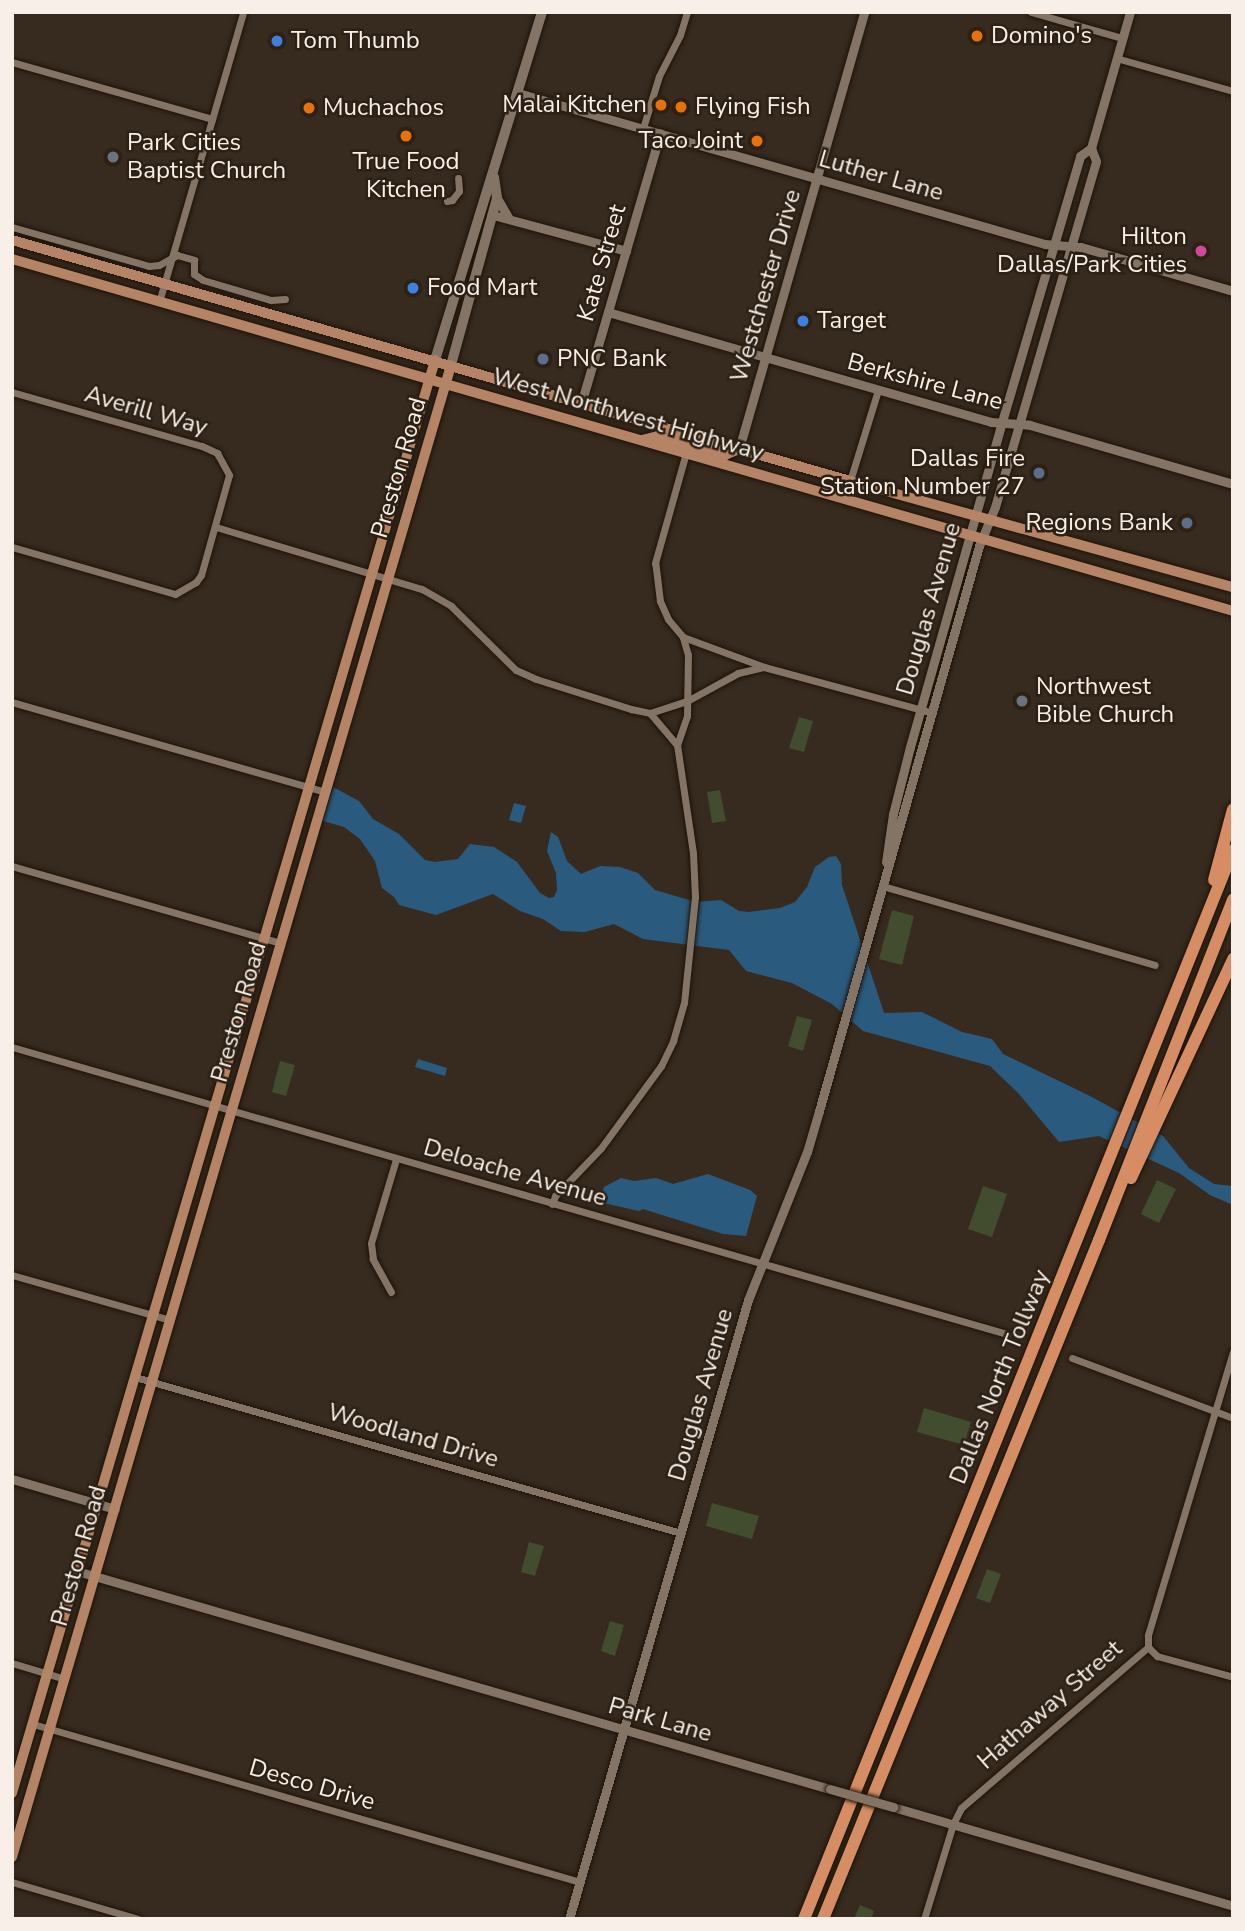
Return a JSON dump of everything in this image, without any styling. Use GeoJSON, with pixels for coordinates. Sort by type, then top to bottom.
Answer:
{"type":"FeatureCollection","features":[{"type":"Feature","properties":{"kind":"highway"},"geometry":{"type":"LineString","coordinates":[[1203,922],[1233,809]]}},
{"type":"Feature","properties":{"kind":"highway","name":"Dallas North Tollway"},"geometry":{"type":"LineString","coordinates":[[804,1919],[1233,850]]}},
{"type":"Feature","properties":{"kind":"highway","name":"Dallas North Tollway"},"geometry":{"type":"LineString","coordinates":[[823,1919],[1099,1240],[1233,899]]}},
{"type":"Feature","properties":{"kind":"highway"},"geometry":{"type":"LineString","coordinates":[[1099,1240],[1152,1137],[1233,959]]}},
{"type":"Feature","properties":{"kind":"main road","name":"Preston Road"},"geometry":{"type":"LineString","coordinates":[[12,1793],[486,187],[494,177],[542,12]]}},
{"type":"Feature","properties":{"kind":"main road","name":"Preston Road"},"geometry":{"type":"LineString","coordinates":[[13,1852],[97,1577],[451,365],[497,198],[494,177]]}},
{"type":"Feature","properties":{"kind":"main road"},"geometry":{"type":"LineString","coordinates":[[486,187],[497,198]]}},
{"type":"Feature","properties":{"kind":"main road"},"geometry":{"type":"LineString","coordinates":[[480,211],[493,215]]}},
{"type":"Feature","properties":{"kind":"main road","name":"West Northwest Highway"},"geometry":{"type":"LineString","coordinates":[[15,240],[850,481],[1233,587]]}},
{"type":"Feature","properties":{"kind":"main road","name":"West Northwest Highway"},"geometry":{"type":"LineString","coordinates":[[12,259],[1233,611]]}},
{"type":"Feature","properties":{"kind":"main road"},"geometry":{"type":"LineString","coordinates":[[639,440],[657,436],[724,455],[739,449]]}},
{"type":"Feature","properties":{"kind":"main road"},"geometry":{"type":"LineString","coordinates":[[1020,548],[1026,530]]}},
{"type":"Feature","properties":{"kind":"street"},"geometry":{"type":"LineString","coordinates":[[159,302],[243,12]]}},
{"type":"Feature","properties":{"kind":"street"},"geometry":{"type":"LineString","coordinates":[[643,128],[659,76],[680,35],[687,12]]}},
{"type":"Feature","properties":{"kind":"street","name":"Westchester Drive"},"geometry":{"type":"LineString","coordinates":[[739,449],[864,12]]}},
{"type":"Feature","properties":{"kind":"street"},"geometry":{"type":"LineString","coordinates":[[1031,12],[1122,38]]}},
{"type":"Feature","properties":{"kind":"street","name":"Douglas Avenue"},"geometry":{"type":"LineString","coordinates":[[883,886],[890,833],[921,710],[976,536],[989,520],[1072,247],[1096,161],[1091,148],[1130,12]]}},
{"type":"Feature","properties":{"kind":"street"},"geometry":{"type":"LineString","coordinates":[[1116,58],[1233,91]]}},
{"type":"Feature","properties":{"kind":"street"},"geometry":{"type":"LineString","coordinates":[[12,62],[212,119]]}},
{"type":"Feature","properties":{"kind":"street","name":"Luther Lane"},"geometry":{"type":"LineString","coordinates":[[518,93],[1054,245],[1072,247],[1233,291]]}},
{"type":"Feature","properties":{"kind":"street","name":"Kate Street"},"geometry":{"type":"LineString","coordinates":[[581,404],[660,133]]}},
{"type":"Feature","properties":{"kind":"street","name":"Douglas Avenue"},"geometry":{"type":"LineString","coordinates":[[569,1919],[761,1263],[812,1137],[933,713],[976,536],[975,516],[1080,156],[1091,148]]}},
{"type":"Feature","properties":{"kind":"street"},"geometry":{"type":"LineString","coordinates":[[447,201],[452,200],[459,191],[458,178]]}},
{"type":"Feature","properties":{"kind":"street"},"geometry":{"type":"LineString","coordinates":[[497,198],[509,219]]}},
{"type":"Feature","properties":{"kind":"street"},"geometry":{"type":"LineString","coordinates":[[493,215],[626,251]]}},
{"type":"Feature","properties":{"kind":"street"},"geometry":{"type":"LineString","coordinates":[[12,227],[149,266],[159,265],[173,256],[194,260],[193,270],[198,278],[271,300],[285,299]]}},
{"type":"Feature","properties":{"kind":"street"},"geometry":{"type":"LineString","coordinates":[[12,259],[15,240]]}},
{"type":"Feature","properties":{"kind":"street","name":"Berkshire Lane"},"geometry":{"type":"LineString","coordinates":[[608,312],[1001,425],[1019,422],[1233,484]]}},
{"type":"Feature","properties":{"kind":"street"},"geometry":{"type":"LineString","coordinates":[[1027,337],[1043,342]]}},
{"type":"Feature","properties":{"kind":"street"},"geometry":{"type":"LineString","coordinates":[[1021,358],[1037,363]]}},
{"type":"Feature","properties":{"kind":"street"},"geometry":{"type":"LineString","coordinates":[[850,481],[878,390]]}},
{"type":"Feature","properties":{"kind":"street","name":"Averill Way"},"geometry":{"type":"LineString","coordinates":[[12,392],[217,453],[229,475],[201,575],[196,582],[174,594],[12,547]]}},
{"type":"Feature","properties":{"kind":"street"},"geometry":{"type":"LineString","coordinates":[[677,745],[684,731],[688,654],[683,637],[668,618],[660,601],[654,563],[686,453]]}},
{"type":"Feature","properties":{"kind":"street"},"geometry":{"type":"LineString","coordinates":[[216,527],[422,589],[451,606],[516,670],[536,679],[650,713],[677,745],[693,853],[695,897],[684,1003],[667,1055],[601,1148],[555,1196],[552,1204]]}},
{"type":"Feature","properties":{"kind":"street"},"geometry":{"type":"LineString","coordinates":[[683,637],[764,667],[933,713]]}},
{"type":"Feature","properties":{"kind":"street"},"geometry":{"type":"LineString","coordinates":[[650,713],[687,701],[738,673],[764,667]]}},
{"type":"Feature","properties":{"kind":"street"},"geometry":{"type":"LineString","coordinates":[[12,702],[325,792]]}},
{"type":"Feature","properties":{"kind":"street"},"geometry":{"type":"LineString","coordinates":[[900,788],[912,791]]}},
{"type":"Feature","properties":{"kind":"street"},"geometry":{"type":"LineString","coordinates":[[12,866],[281,943]]}},
{"type":"Feature","properties":{"kind":"street"},"geometry":{"type":"LineString","coordinates":[[883,886],[1155,965]]}},
{"type":"Feature","properties":{"kind":"street","name":"Deloache Avenue"},"geometry":{"type":"LineString","coordinates":[[12,1047],[1007,1334]]}},
{"type":"Feature","properties":{"kind":"street"},"geometry":{"type":"LineString","coordinates":[[391,1292],[373,1259],[371,1243],[396,1159]]}},
{"type":"Feature","properties":{"kind":"street"},"geometry":{"type":"LineString","coordinates":[[12,1275],[170,1320]]}},
{"type":"Feature","properties":{"kind":"street","name":"Hathaway Street"},"geometry":{"type":"LineString","coordinates":[[924,1919],[953,1825],[961,1808],[1148,1647],[1148,1636],[1233,1352]]}},
{"type":"Feature","properties":{"kind":"street"},"geometry":{"type":"LineString","coordinates":[[1072,1358],[1233,1418]]}},
{"type":"Feature","properties":{"kind":"street","name":"Woodland Drive"},"geometry":{"type":"LineString","coordinates":[[135,1377],[681,1533]]}},
{"type":"Feature","properties":{"kind":"street"},"geometry":{"type":"LineString","coordinates":[[12,1479],[115,1509]]}},
{"type":"Feature","properties":{"kind":"street","name":"Park Lane"},"geometry":{"type":"LineString","coordinates":[[77,1571],[1233,1906]]}},
{"type":"Feature","properties":{"kind":"street"},"geometry":{"type":"LineString","coordinates":[[1148,1647],[1157,1656],[1233,1678]]}},
{"type":"Feature","properties":{"kind":"street"},"geometry":{"type":"LineString","coordinates":[[12,1663],[65,1679]]}},
{"type":"Feature","properties":{"kind":"street","name":"Desco Drive"},"geometry":{"type":"LineString","coordinates":[[33,1724],[580,1882]]}},
{"type":"Feature","properties":{"kind":"street"},"geometry":{"type":"LineString","coordinates":[[12,1882],[138,1919]]}},
{"type":"Feature","properties":{"kind":"green space"},"geometry":{"type":"Polygon","coordinates":[[[799,717],[813,721],[804,752],[789,748],[799,717]]]}},
{"type":"Feature","properties":{"kind":"green space"},"geometry":{"type":"Polygon","coordinates":[[[720,790],[726,821],[712,823],[707,792],[720,790]]]}},
{"type":"Feature","properties":{"kind":"green space"},"geometry":{"type":"Polygon","coordinates":[[[892,910],[914,916],[902,965],[879,959],[892,910]]]}},
{"type":"Feature","properties":{"kind":"green space"},"geometry":{"type":"Polygon","coordinates":[[[797,1016],[812,1020],[803,1051],[788,1046],[797,1016]]]}},
{"type":"Feature","properties":{"kind":"green space"},"geometry":{"type":"Polygon","coordinates":[[[280,1061],[295,1065],[286,1096],[272,1092],[280,1061]]]}},
{"type":"Feature","properties":{"kind":"green space"},"geometry":{"type":"Polygon","coordinates":[[[1157,1180],[1176,1189],[1159,1223],[1141,1214],[1157,1180]]]}},
{"type":"Feature","properties":{"kind":"green space"},"geometry":{"type":"Polygon","coordinates":[[[983,1186],[1007,1194],[992,1237],[968,1229],[983,1186]]]}},
{"type":"Feature","properties":{"kind":"green space"},"geometry":{"type":"Polygon","coordinates":[[[924,1408],[971,1422],[964,1445],[917,1432],[924,1408]]]}},
{"type":"Feature","properties":{"kind":"green space"},"geometry":{"type":"Polygon","coordinates":[[[712,1503],[759,1516],[752,1539],[706,1526],[712,1503]]]}},
{"type":"Feature","properties":{"kind":"green space"},"geometry":{"type":"Polygon","coordinates":[[[529,1542],[544,1546],[535,1576],[521,1572],[529,1542]]]}},
{"type":"Feature","properties":{"kind":"green space"},"geometry":{"type":"Polygon","coordinates":[[[987,1569],[1001,1574],[990,1603],[976,1598],[987,1569]]]}},
{"type":"Feature","properties":{"kind":"green space"},"geometry":{"type":"Polygon","coordinates":[[[610,1621],[624,1625],[615,1656],[601,1651],[610,1621]]]}},
{"type":"Feature","properties":{"kind":"green space"},"geometry":{"type":"Polygon","coordinates":[[[860,1905],[874,1911],[871,1919],[854,1919],[860,1905]]]}},
{"type":"Feature","properties":{"kind":"water"},"geometry":{"type":"Polygon","coordinates":[[[333,787],[359,801],[373,819],[399,834],[425,860],[435,862],[458,859],[470,844],[494,847],[517,862],[540,893],[549,898],[554,897],[557,890],[556,873],[547,851],[551,832],[558,837],[567,861],[581,874],[600,866],[620,867],[638,873],[655,890],[696,902],[721,900],[739,911],[749,912],[780,908],[795,902],[807,887],[815,867],[829,857],[836,856],[841,864],[842,885],[884,1013],[922,1012],[962,1032],[992,1039],[1003,1054],[1090,1096],[1163,1136],[1189,1168],[1214,1184],[1233,1186],[1233,1205],[1210,1195],[1179,1173],[1099,1136],[1059,1142],[1019,1094],[990,1066],[863,1031],[832,1004],[792,983],[746,971],[729,950],[643,939],[614,924],[585,932],[561,931],[493,894],[436,915],[399,905],[394,897],[382,888],[375,861],[360,839],[344,827],[323,821],[333,787]]]}},
{"type":"Feature","properties":{"kind":"water"},"geometry":{"type":"Polygon","coordinates":[[[514,803],[526,806],[521,823],[509,820],[514,803]]]}},
{"type":"Feature","properties":{"kind":"water"},"geometry":{"type":"Polygon","coordinates":[[[418,1059],[447,1068],[445,1076],[415,1067],[418,1059]]]}},
{"type":"Feature","properties":{"kind":"water"},"geometry":{"type":"Polygon","coordinates":[[[708,1174],[750,1190],[757,1196],[746,1236],[723,1234],[643,1209],[639,1211],[599,1202],[604,1187],[621,1178],[634,1181],[656,1178],[673,1184],[708,1174]]]}},
{"type":"Feature","properties":{"kind":"place","name":"Domino's"},"geometry":{"type":"Point","coordinates":[977,36]}},
{"type":"Feature","properties":{"kind":"place","name":"Tom Thumb"},"geometry":{"type":"Point","coordinates":[277,41]}},
{"type":"Feature","properties":{"kind":"place","name":"Malai Kitchen"},"geometry":{"type":"Point","coordinates":[661,105]}},
{"type":"Feature","properties":{"kind":"place","name":"Flying Fish"},"geometry":{"type":"Point","coordinates":[681,107]}},
{"type":"Feature","properties":{"kind":"place","name":"Muchachos"},"geometry":{"type":"Point","coordinates":[309,108]}},
{"type":"Feature","properties":{"kind":"place","name":"True Food Kitchen"},"geometry":{"type":"Point","coordinates":[406,136]}},
{"type":"Feature","properties":{"kind":"place","name":"Taco Joint"},"geometry":{"type":"Point","coordinates":[757,141]}},
{"type":"Feature","properties":{"kind":"place","name":"Park Cities Baptist Church"},"geometry":{"type":"Point","coordinates":[113,157]}},
{"type":"Feature","properties":{"kind":"place","name":"Hilton Dallas/Park Cities"},"geometry":{"type":"Point","coordinates":[1201,251]}},
{"type":"Feature","properties":{"kind":"place","name":"Food Mart"},"geometry":{"type":"Point","coordinates":[413,288]}},
{"type":"Feature","properties":{"kind":"place","name":"Target"},"geometry":{"type":"Point","coordinates":[803,321]}},
{"type":"Feature","properties":{"kind":"place","name":"PNC Bank"},"geometry":{"type":"Point","coordinates":[543,359]}},
{"type":"Feature","properties":{"kind":"place","name":"Dallas Fire Station Number 27"},"geometry":{"type":"Point","coordinates":[1039,473]}},
{"type":"Feature","properties":{"kind":"place","name":"Regions Bank"},"geometry":{"type":"Point","coordinates":[1187,523]}},
{"type":"Feature","properties":{"kind":"place","name":"Northwest Bible Church"},"geometry":{"type":"Point","coordinates":[1022,701]}}]}
